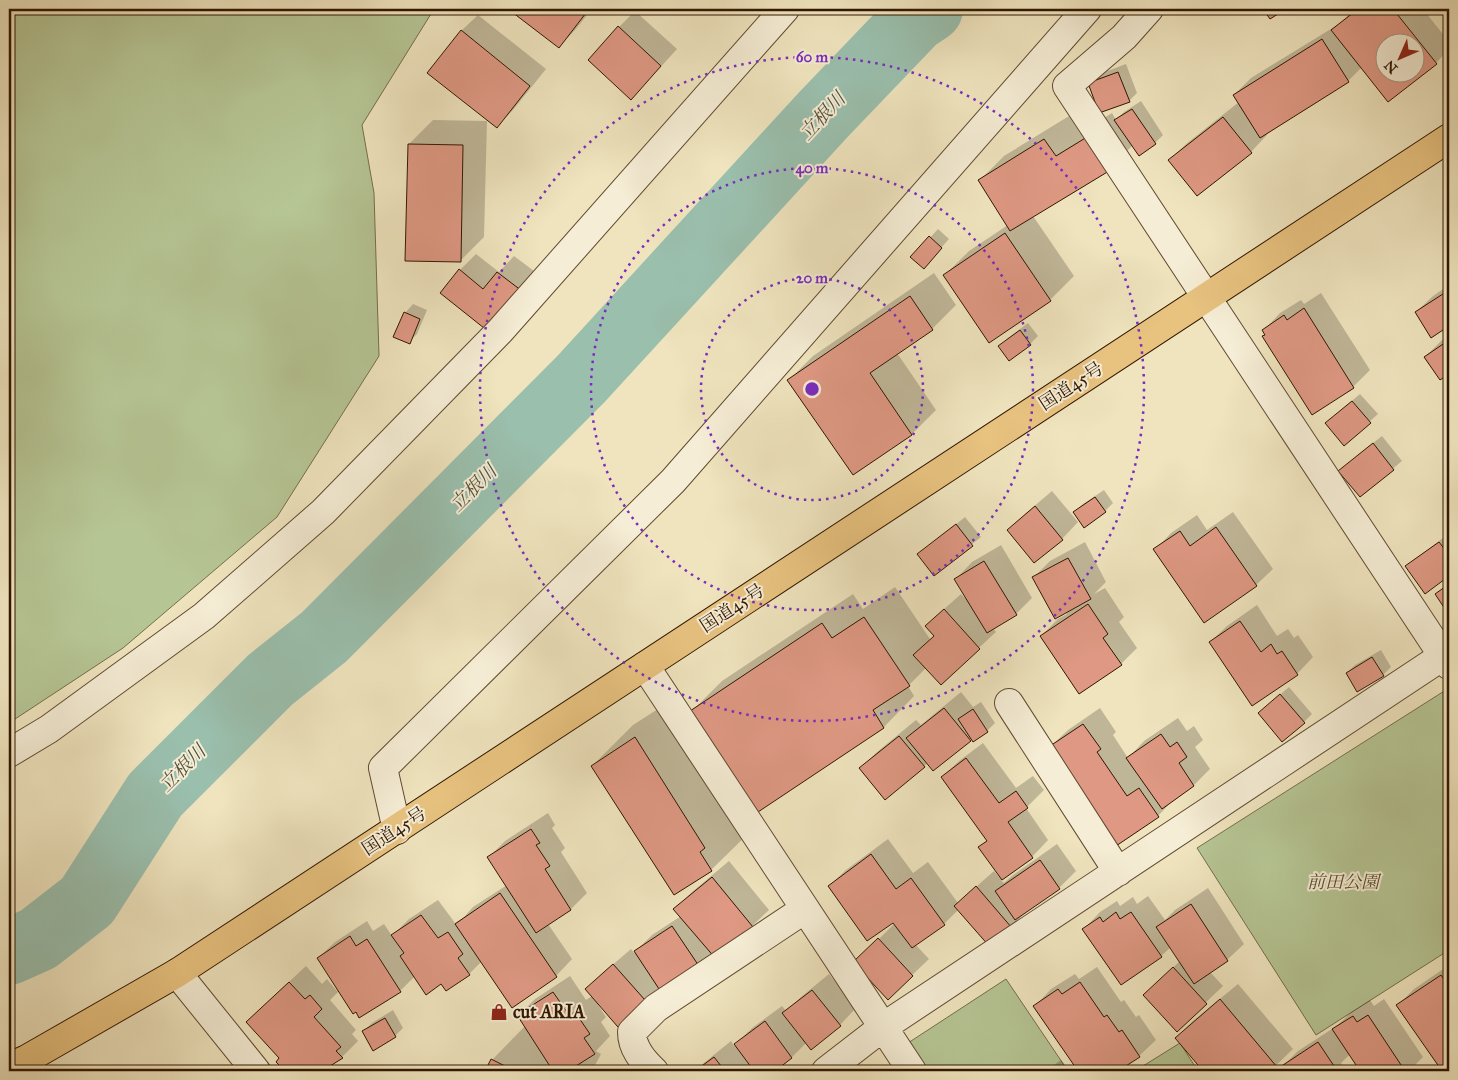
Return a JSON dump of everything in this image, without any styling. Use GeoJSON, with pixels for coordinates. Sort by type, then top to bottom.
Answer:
{"type":"FeatureCollection","features":[{"type":"Feature","properties":{"kind":"highway","name":"国道45号"},"geometry":{"type":"LineString","coordinates":[[9,1067],[27,1059],[177,973],[1449,138]]}},
{"type":"Feature","properties":{"kind":"street"},"geometry":{"type":"LineString","coordinates":[[9,753],[49,729],[204,616],[323,512],[500,331],[785,9]]}},
{"type":"Feature","properties":{"kind":"street"},"geometry":{"type":"LineString","coordinates":[[397,830],[383,768],[672,481],[1087,9]]}},
{"type":"Feature","properties":{"kind":"street"},"geometry":{"type":"LineString","coordinates":[[826,1071],[883,1027],[1447,657],[1067,86],[1124,37],[1149,9]]}},
{"type":"Feature","properties":{"kind":"street"},"geometry":{"type":"LineString","coordinates":[[645,666],[912,1071]]}},
{"type":"Feature","properties":{"kind":"street"},"geometry":{"type":"LineString","coordinates":[[1009,703],[1118,872]]}},
{"type":"Feature","properties":{"kind":"street"},"geometry":{"type":"LineString","coordinates":[[654,1071],[645,1062],[632,1043],[632,1032],[656,1008],[805,909]]}},
{"type":"Feature","properties":{"kind":"street"},"geometry":{"type":"LineString","coordinates":[[177,973],[256,1071]]}},
{"type":"Feature","properties":{"kind":"green space"},"geometry":{"type":"Polygon","coordinates":[[[9,9],[434,9],[362,125],[374,193],[379,356],[277,517],[123,648],[9,723],[9,9]]]}},
{"type":"Feature","properties":{"kind":"green space","name":"前田公園"},"geometry":{"type":"Polygon","coordinates":[[[1449,688],[1449,950],[1316,1035],[1197,848],[1449,688]]]}},
{"type":"Feature","properties":{"kind":"green space"},"geometry":{"type":"Polygon","coordinates":[[[1006,979],[1068,1071],[926,1071],[908,1043],[1006,979]]]}},
{"type":"Feature","properties":{"kind":"green space"},"geometry":{"type":"Polygon","coordinates":[[[1180,1043],[1198,1071],[1135,1071],[1180,1043]]]}},
{"type":"Feature","properties":{"kind":"building"},"geometry":{"type":"Polygon","coordinates":[[[508,9],[589,9],[559,48],[508,9]]]}},
{"type":"Feature","properties":{"kind":"building"},"geometry":{"type":"Polygon","coordinates":[[[1263,9],[1286,9],[1270,19],[1263,9]]]}},
{"type":"Feature","properties":{"kind":"building"},"geometry":{"type":"Polygon","coordinates":[[[1358,9],[1393,9],[1411,32],[1376,32],[1376,82],[1414,82],[1388,102],[1331,30],[1358,9]]]}},
{"type":"Feature","properties":{"kind":"building"},"geometry":{"type":"Polygon","coordinates":[[[618,26],[661,66],[631,100],[588,60],[618,26]]]}},
{"type":"Feature","properties":{"kind":"building"},"geometry":{"type":"Polygon","coordinates":[[[461,30],[530,86],[497,128],[427,73],[461,30]]]}},
{"type":"Feature","properties":{"kind":"building"},"geometry":{"type":"Polygon","coordinates":[[[1322,39],[1349,82],[1260,138],[1233,95],[1322,39]]]}},
{"type":"Feature","properties":{"kind":"building"},"geometry":{"type":"Polygon","coordinates":[[[1426,50],[1437,64],[1426,73],[1426,50]]]}},
{"type":"Feature","properties":{"kind":"building"},"geometry":{"type":"Polygon","coordinates":[[[1118,72],[1130,102],[1099,113],[1088,83],[1118,72]]]}},
{"type":"Feature","properties":{"kind":"building"},"geometry":{"type":"Polygon","coordinates":[[[1132,109],[1156,144],[1139,156],[1114,120],[1132,109]]]}},
{"type":"Feature","properties":{"kind":"building"},"geometry":{"type":"Polygon","coordinates":[[[1223,117],[1252,153],[1197,196],[1168,160],[1223,117]]]}},
{"type":"Feature","properties":{"kind":"building"},"geometry":{"type":"Polygon","coordinates":[[[1087,137],[1109,171],[1010,231],[978,180],[1044,139],[1056,156],[1087,137]]]}},
{"type":"Feature","properties":{"kind":"building"},"geometry":{"type":"Polygon","coordinates":[[[408,144],[463,145],[461,262],[405,261],[408,144]]]}},
{"type":"Feature","properties":{"kind":"building"},"geometry":{"type":"Polygon","coordinates":[[[1005,233],[1051,301],[989,343],[943,275],[1005,233]]]}},
{"type":"Feature","properties":{"kind":"building"},"geometry":{"type":"Polygon","coordinates":[[[929,236],[942,248],[924,269],[910,257],[929,236]]]}},
{"type":"Feature","properties":{"kind":"building"},"geometry":{"type":"Polygon","coordinates":[[[459,269],[483,289],[497,272],[522,291],[489,332],[440,293],[459,269]]]}},
{"type":"Feature","properties":{"kind":"building"},"geometry":{"type":"Polygon","coordinates":[[[1449,290],[1449,326],[1431,338],[1415,312],[1449,290]]]}},
{"type":"Feature","properties":{"kind":"building"},"geometry":{"type":"Polygon","coordinates":[[[910,296],[933,330],[870,373],[912,435],[853,475],[787,380],[910,296]]]}},
{"type":"Feature","properties":{"kind":"building"},"geometry":{"type":"Polygon","coordinates":[[[1304,308],[1354,388],[1312,415],[1262,336],[1265,335],[1262,330],[1284,315],[1287,320],[1304,308]]]}},
{"type":"Feature","properties":{"kind":"building"},"geometry":{"type":"Polygon","coordinates":[[[404,312],[420,319],[410,344],[393,337],[404,312]]]}},
{"type":"Feature","properties":{"kind":"building"},"geometry":{"type":"Polygon","coordinates":[[[1020,330],[1031,345],[1009,361],[998,346],[1020,330]]]}},
{"type":"Feature","properties":{"kind":"building"},"geometry":{"type":"Polygon","coordinates":[[[1449,340],[1449,374],[1440,380],[1424,357],[1449,340]]]}},
{"type":"Feature","properties":{"kind":"building"},"geometry":{"type":"Polygon","coordinates":[[[1352,401],[1371,423],[1344,446],[1325,423],[1352,401]]]}},
{"type":"Feature","properties":{"kind":"building"},"geometry":{"type":"Polygon","coordinates":[[[1373,443],[1394,470],[1360,497],[1338,471],[1373,443]]]}},
{"type":"Feature","properties":{"kind":"building"},"geometry":{"type":"Polygon","coordinates":[[[1095,497],[1106,512],[1084,528],[1073,512],[1095,497]]]}},
{"type":"Feature","properties":{"kind":"building"},"geometry":{"type":"Polygon","coordinates":[[[1035,506],[1063,540],[1034,563],[1007,530],[1035,506]]]}},
{"type":"Feature","properties":{"kind":"building"},"geometry":{"type":"Polygon","coordinates":[[[956,524],[973,546],[934,576],[917,554],[956,524]]]}},
{"type":"Feature","properties":{"kind":"building"},"geometry":{"type":"Polygon","coordinates":[[[1216,527],[1257,586],[1204,623],[1153,549],[1180,531],[1190,546],[1216,527]]]}},
{"type":"Feature","properties":{"kind":"building"},"geometry":{"type":"Polygon","coordinates":[[[1439,542],[1449,555],[1449,576],[1425,594],[1405,566],[1439,542]]]}},
{"type":"Feature","properties":{"kind":"building"},"geometry":{"type":"Polygon","coordinates":[[[1068,558],[1091,599],[1055,619],[1032,577],[1068,558]]]}},
{"type":"Feature","properties":{"kind":"building"},"geometry":{"type":"Polygon","coordinates":[[[984,561],[1017,615],[987,633],[954,579],[984,561]]]}},
{"type":"Feature","properties":{"kind":"building"},"geometry":{"type":"Polygon","coordinates":[[[1449,584],[1449,615],[1435,594],[1449,584]]]}},
{"type":"Feature","properties":{"kind":"building"},"geometry":{"type":"Polygon","coordinates":[[[1088,604],[1108,634],[1103,638],[1122,665],[1079,694],[1040,636],[1088,604]]]}},
{"type":"Feature","properties":{"kind":"building"},"geometry":{"type":"Polygon","coordinates":[[[944,609],[980,649],[941,685],[913,655],[934,636],[925,626],[944,609]]]}},
{"type":"Feature","properties":{"kind":"building"},"geometry":{"type":"Polygon","coordinates":[[[864,617],[910,686],[873,710],[884,728],[758,812],[690,711],[822,623],[832,638],[864,617]]]}},
{"type":"Feature","properties":{"kind":"building"},"geometry":{"type":"Polygon","coordinates":[[[1240,621],[1261,652],[1271,644],[1277,654],[1282,651],[1298,675],[1252,706],[1209,642],[1240,621]]]}},
{"type":"Feature","properties":{"kind":"building"},"geometry":{"type":"Polygon","coordinates":[[[1372,657],[1384,676],[1357,692],[1346,673],[1372,657]]]}},
{"type":"Feature","properties":{"kind":"building"},"geometry":{"type":"Polygon","coordinates":[[[1280,694],[1305,723],[1282,742],[1258,713],[1280,694]]]}},
{"type":"Feature","properties":{"kind":"building"},"geometry":{"type":"Polygon","coordinates":[[[944,708],[971,741],[933,771],[906,738],[944,708]]]}},
{"type":"Feature","properties":{"kind":"building"},"geometry":{"type":"Polygon","coordinates":[[[973,709],[988,732],[973,742],[958,719],[973,709]]]}},
{"type":"Feature","properties":{"kind":"building"},"geometry":{"type":"Polygon","coordinates":[[[1083,724],[1101,749],[1097,752],[1127,796],[1139,788],[1159,817],[1116,846],[1050,746],[1083,724]]]}},
{"type":"Feature","properties":{"kind":"building"},"geometry":{"type":"Polygon","coordinates":[[[1161,734],[1170,747],[1177,742],[1187,757],[1179,763],[1194,786],[1162,809],[1126,758],[1161,734]]]}},
{"type":"Feature","properties":{"kind":"building"},"geometry":{"type":"Polygon","coordinates":[[[899,736],[925,767],[885,800],[859,768],[899,736]]]}},
{"type":"Feature","properties":{"kind":"building"},"geometry":{"type":"Polygon","coordinates":[[[635,737],[705,848],[700,852],[712,871],[674,895],[591,766],[635,737]]]}},
{"type":"Feature","properties":{"kind":"building"},"geometry":{"type":"Polygon","coordinates":[[[966,758],[999,803],[1016,791],[1028,808],[1008,822],[1033,858],[1002,880],[978,847],[987,841],[941,777],[966,758]]]}},
{"type":"Feature","properties":{"kind":"building"},"geometry":{"type":"Polygon","coordinates":[[[531,829],[540,843],[536,845],[550,866],[545,869],[571,910],[536,933],[487,857],[531,829]]]}},
{"type":"Feature","properties":{"kind":"building"},"geometry":{"type":"Polygon","coordinates":[[[871,854],[896,889],[911,878],[945,925],[912,948],[893,923],[867,941],[828,886],[871,854]]]}},
{"type":"Feature","properties":{"kind":"building"},"geometry":{"type":"Polygon","coordinates":[[[1040,860],[1060,889],[1015,920],[995,891],[1040,860]]]}},
{"type":"Feature","properties":{"kind":"building"},"geometry":{"type":"Polygon","coordinates":[[[712,877],[753,927],[716,959],[673,909],[712,877]]]}},
{"type":"Feature","properties":{"kind":"building"},"geometry":{"type":"Polygon","coordinates":[[[976,886],[1012,928],[990,947],[954,906],[976,886]]]}},
{"type":"Feature","properties":{"kind":"building"},"geometry":{"type":"Polygon","coordinates":[[[500,893],[557,977],[512,1008],[455,924],[500,893]]]}},
{"type":"Feature","properties":{"kind":"building"},"geometry":{"type":"Polygon","coordinates":[[[1191,904],[1228,961],[1194,984],[1156,927],[1191,904]]]}},
{"type":"Feature","properties":{"kind":"building"},"geometry":{"type":"Polygon","coordinates":[[[1116,912],[1120,919],[1131,912],[1162,957],[1121,985],[1082,929],[1100,917],[1103,922],[1116,912]]]}},
{"type":"Feature","properties":{"kind":"building"},"geometry":{"type":"Polygon","coordinates":[[[421,915],[438,938],[448,932],[463,954],[458,958],[470,975],[446,991],[441,984],[426,995],[400,956],[404,953],[391,935],[421,915]]]}},
{"type":"Feature","properties":{"kind":"building"},"geometry":{"type":"Polygon","coordinates":[[[672,926],[703,972],[665,998],[634,951],[672,926]]]}},
{"type":"Feature","properties":{"kind":"building"},"geometry":{"type":"Polygon","coordinates":[[[350,936],[356,946],[367,939],[401,992],[359,1018],[356,1012],[353,1014],[317,958],[350,936]]]}},
{"type":"Feature","properties":{"kind":"building"},"geometry":{"type":"Polygon","coordinates":[[[878,938],[913,976],[888,1000],[853,962],[878,938]]]}},
{"type":"Feature","properties":{"kind":"building"},"geometry":{"type":"Polygon","coordinates":[[[613,964],[653,1009],[624,1034],[585,989],[613,964]]]}},
{"type":"Feature","properties":{"kind":"building"},"geometry":{"type":"Polygon","coordinates":[[[1173,967],[1207,1004],[1177,1032],[1143,995],[1173,967]]]}},
{"type":"Feature","properties":{"kind":"building"},"geometry":{"type":"Polygon","coordinates":[[[1441,975],[1449,987],[1449,1068],[1444,1071],[1442,1071],[1396,1005],[1441,975]]]}},
{"type":"Feature","properties":{"kind":"building"},"geometry":{"type":"Polygon","coordinates":[[[289,982],[305,999],[310,995],[322,1009],[314,1017],[341,1047],[336,1051],[343,1058],[322,1071],[285,1071],[276,1062],[279,1058],[246,1022],[289,982]]]}},
{"type":"Feature","properties":{"kind":"building"},"geometry":{"type":"Polygon","coordinates":[[[1080,982],[1104,1017],[1107,1015],[1119,1032],[1122,1030],[1140,1057],[1118,1071],[1078,1071],[1033,1006],[1058,989],[1062,994],[1080,982]]]}},
{"type":"Feature","properties":{"kind":"building"},"geometry":{"type":"Polygon","coordinates":[[[812,990],[841,1026],[811,1050],[782,1013],[812,990]]]}},
{"type":"Feature","properties":{"kind":"building"},"geometry":{"type":"Polygon","coordinates":[[[553,992],[569,1015],[575,1012],[590,1034],[584,1038],[595,1054],[568,1071],[553,1071],[517,1015],[553,992]]]}},
{"type":"Feature","properties":{"kind":"building"},"geometry":{"type":"Polygon","coordinates":[[[1220,999],[1277,1067],[1272,1071],[1203,1071],[1175,1038],[1220,999]]]}},
{"type":"Feature","properties":{"kind":"building"},"geometry":{"type":"Polygon","coordinates":[[[1368,1015],[1405,1071],[1360,1071],[1332,1029],[1353,1016],[1357,1022],[1368,1015]]]}},
{"type":"Feature","properties":{"kind":"building"},"geometry":{"type":"Polygon","coordinates":[[[385,1018],[396,1037],[373,1051],[362,1031],[385,1018]]]}},
{"type":"Feature","properties":{"kind":"building"},"geometry":{"type":"Polygon","coordinates":[[[765,1021],[792,1058],[775,1071],[754,1071],[734,1044],[765,1021]]]}},
{"type":"Feature","properties":{"kind":"building"},"geometry":{"type":"Polygon","coordinates":[[[1318,1042],[1336,1069],[1334,1071],[1283,1071],[1280,1067],[1318,1042]]]}},
{"type":"Feature","properties":{"kind":"building"},"geometry":{"type":"Polygon","coordinates":[[[714,1057],[725,1071],[695,1071],[714,1057]]]}},
{"type":"Feature","properties":{"kind":"building"},"geometry":{"type":"Polygon","coordinates":[[[491,1059],[515,1071],[485,1071],[491,1059]]]}},
{"type":"Feature","properties":{"kind":"waterway","name":"立根川"},"geometry":{"type":"LineString","coordinates":[[9,952],[38,939],[87,901],[155,795],[270,680],[324,637],[581,379],[823,115],[915,19],[930,9]]}},
{"type":"Feature","properties":{"kind":"place","name":"cut ARIA"},"geometry":{"type":"Point","coordinates":[499,1012]}}]}
